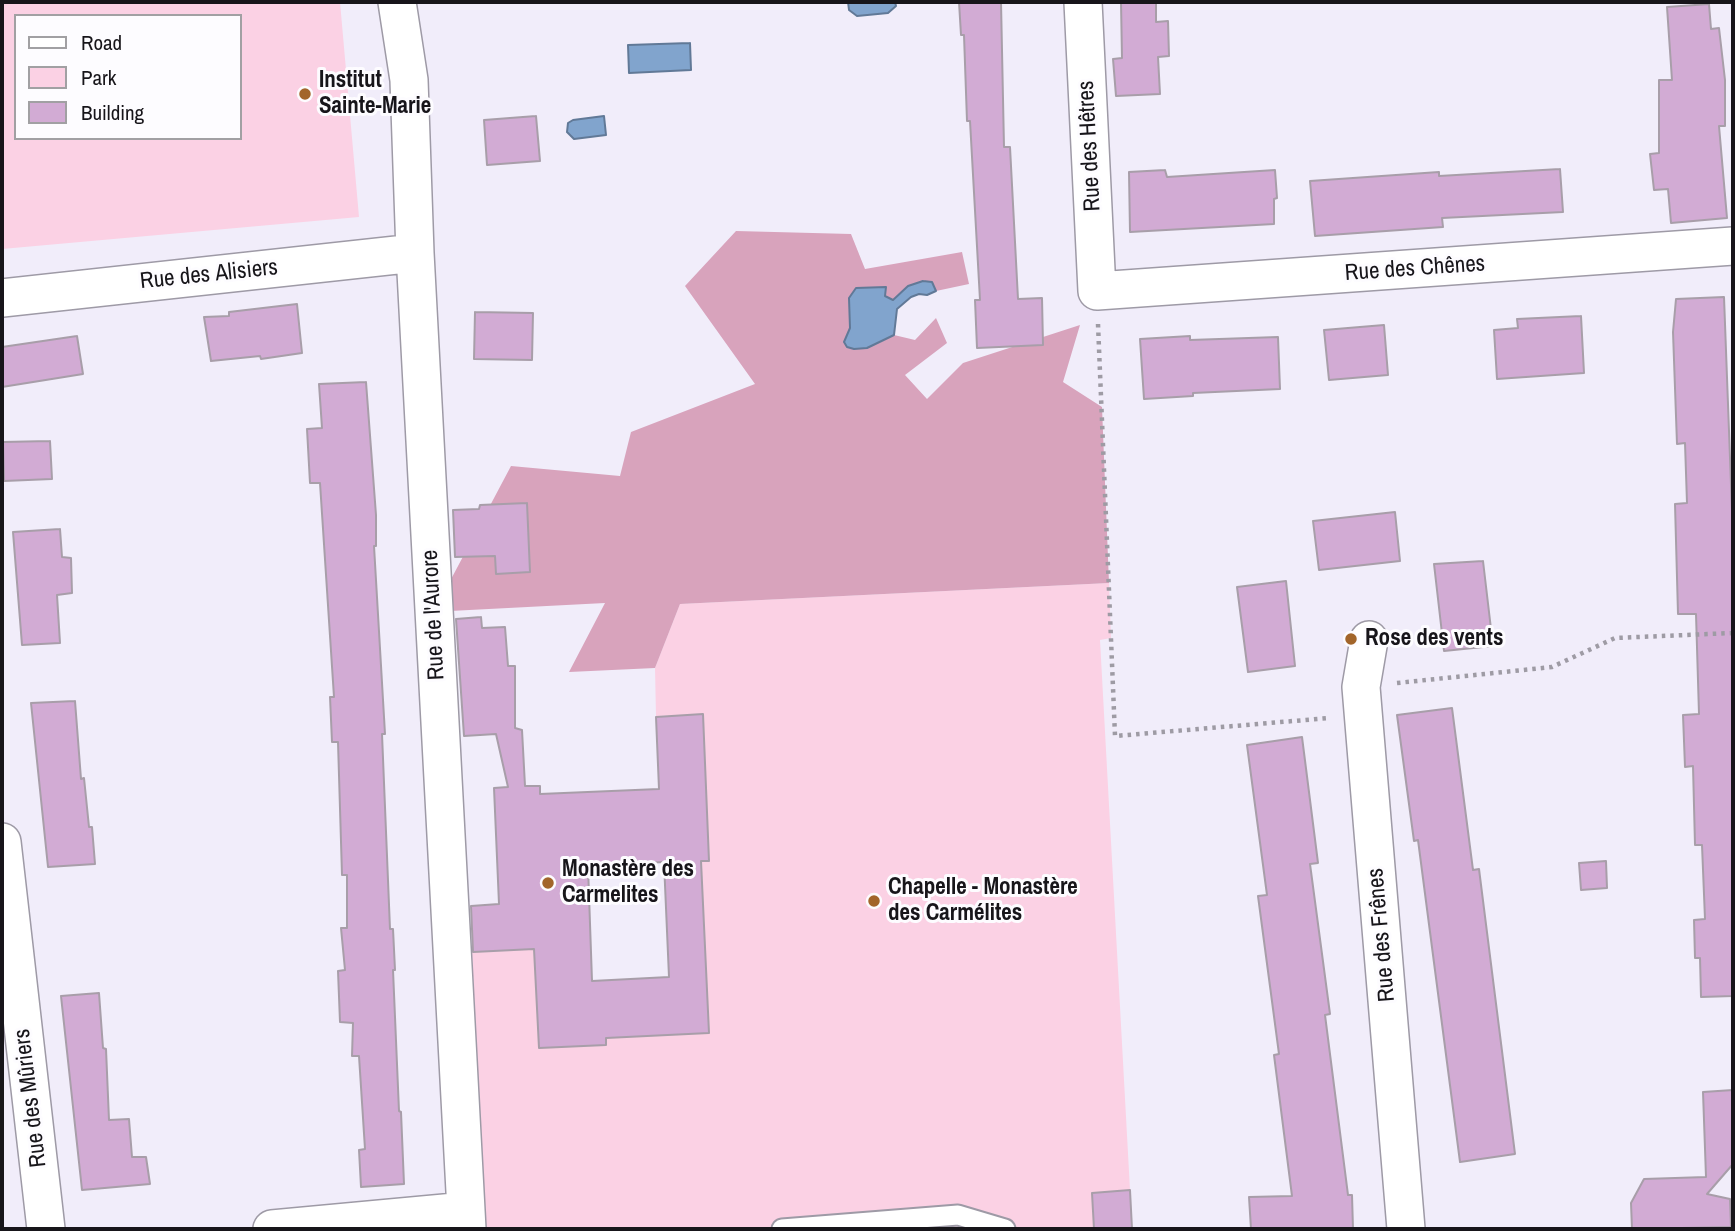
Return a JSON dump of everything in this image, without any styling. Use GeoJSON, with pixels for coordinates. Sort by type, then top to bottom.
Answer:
{"type":"FeatureCollection","features":[{"type":"Feature","properties":{"kind":"street","name":"Rue de l'Aurore"},"geometry":{"type":"LineString","coordinates":[[397,2],[409,80],[415,253],[466,1220]]}},
{"type":"Feature","properties":{"kind":"street","name":"Rue des Hêtres"},"geometry":{"type":"LineString","coordinates":[[1083,2],[1097,291]]}},
{"type":"Feature","properties":{"kind":"street","name":"Rue des Chênes"},"geometry":{"type":"LineString","coordinates":[[1097,291],[1733,246]]}},
{"type":"Feature","properties":{"kind":"street","name":"Rue des Alisiers"},"geometry":{"type":"LineString","coordinates":[[2,298],[415,253]]}},
{"type":"Feature","properties":{"kind":"street","name":"Rue des Frênes"},"geometry":{"type":"LineString","coordinates":[[1369,640],[1362,701],[1406,1229]]}},
{"type":"Feature","properties":{"kind":"street","name":"Rue des Mûriers"},"geometry":{"type":"LineString","coordinates":[[2,842],[47,1229]]}},
{"type":"Feature","properties":{"kind":"street"},"geometry":{"type":"LineString","coordinates":[[272,1229],[466,1220]]}},
{"type":"Feature","properties":{"kind":"lane"},"geometry":{"type":"LineString","coordinates":[[782,1229],[958,1215],[1005,1229]]}},
{"type":"Feature","properties":{"kind":"path"},"geometry":{"type":"LineString","coordinates":[[1097,291],[1115,736],[1362,701],[1552,667],[1615,638],[1733,632]]}},
{"type":"Feature","properties":{"kind":"green space","name":"Institut Sainte-Marie"},"geometry":{"type":"Polygon","coordinates":[[[2,2],[340,2],[359,217],[2,249],[2,2]]]}},
{"type":"Feature","properties":{"kind":"green space"},"geometry":{"type":"Polygon","coordinates":[[[1109,583],[1111,638],[1100,640],[1130,1190],[1092,1193],[1094,1229],[484,1229],[472,952],[534,949],[606,1045],[606,1038],[709,1033],[701,861],[709,861],[703,715],[656,716],[655,668],[680,604],[1109,583]]]}},
{"type":"Feature","properties":{"kind":"shaded area"},"geometry":{"type":"Polygon","coordinates":[[[736,231],[851,234],[865,269],[962,252],[969,284],[936,291],[932,282],[900,294],[893,300],[885,296],[886,287],[857,288],[849,298],[850,328],[844,342],[867,348],[894,335],[915,340],[936,318],[947,343],[905,375],[927,399],[963,363],[1080,325],[1063,382],[1102,407],[1109,583],[680,604],[655,668],[569,672],[605,603],[450,611],[449,583],[511,466],[620,476],[631,432],[755,384],[685,286],[736,231]]]}},
{"type":"Feature","properties":{"kind":"water"},"geometry":{"type":"Polygon","coordinates":[[[848,2],[895,2],[896,6],[888,13],[857,16],[849,10],[848,2]]]}},
{"type":"Feature","properties":{"kind":"water"},"geometry":{"type":"Polygon","coordinates":[[[690,43],[691,70],[629,73],[628,45],[690,43]]]}},
{"type":"Feature","properties":{"kind":"water"},"geometry":{"type":"Polygon","coordinates":[[[604,116],[606,135],[574,139],[567,132],[568,123],[573,120],[604,116]]]}},
{"type":"Feature","properties":{"kind":"water"},"geometry":{"type":"Polygon","coordinates":[[[923,281],[932,282],[936,291],[911,297],[897,309],[894,335],[867,348],[847,347],[844,342],[850,328],[849,298],[856,288],[886,287],[885,296],[893,300],[908,286],[923,281]]]}},
{"type":"Feature","properties":{"kind":"building"},"geometry":{"type":"Polygon","coordinates":[[[959,2],[1001,2],[1004,147],[1010,147],[1018,299],[1042,298],[1043,345],[977,348],[975,300],[980,300],[970,121],[967,121],[964,35],[961,35],[959,2]]]}},
{"type":"Feature","properties":{"kind":"building"},"geometry":{"type":"Polygon","coordinates":[[[1121,2],[1156,2],[1156,22],[1168,21],[1169,56],[1158,57],[1160,94],[1116,96],[1113,59],[1122,58],[1121,2]]]}},
{"type":"Feature","properties":{"kind":"building"},"geometry":{"type":"Polygon","coordinates":[[[1709,4],[1711,29],[1719,28],[1725,80],[1725,126],[1719,126],[1727,218],[1671,223],[1668,189],[1654,190],[1650,154],[1659,153],[1659,80],[1672,80],[1667,7],[1709,4]]]}},
{"type":"Feature","properties":{"kind":"building"},"geometry":{"type":"Polygon","coordinates":[[[536,116],[540,161],[487,165],[484,120],[536,116]]]}},
{"type":"Feature","properties":{"kind":"building"},"geometry":{"type":"Polygon","coordinates":[[[1560,169],[1563,212],[1442,218],[1443,227],[1315,236],[1310,181],[1439,172],[1439,176],[1560,169]]]}},
{"type":"Feature","properties":{"kind":"building"},"geometry":{"type":"Polygon","coordinates":[[[1165,170],[1167,177],[1275,170],[1277,198],[1274,199],[1274,224],[1130,232],[1129,172],[1165,170]]]}},
{"type":"Feature","properties":{"kind":"building"},"geometry":{"type":"Polygon","coordinates":[[[1724,297],[1733,538],[1733,996],[1701,997],[1700,958],[1695,958],[1694,920],[1705,919],[1702,845],[1695,845],[1693,766],[1685,767],[1683,715],[1699,714],[1696,614],[1678,614],[1675,504],[1687,503],[1685,443],[1677,444],[1673,332],[1676,299],[1724,297]]]}},
{"type":"Feature","properties":{"kind":"building"},"geometry":{"type":"Polygon","coordinates":[[[297,304],[302,353],[261,359],[260,356],[211,361],[204,317],[229,316],[229,312],[297,304]]]}},
{"type":"Feature","properties":{"kind":"building"},"geometry":{"type":"Polygon","coordinates":[[[475,312],[533,313],[532,360],[474,359],[475,312]]]}},
{"type":"Feature","properties":{"kind":"building"},"geometry":{"type":"Polygon","coordinates":[[[1581,316],[1584,373],[1497,379],[1494,330],[1518,328],[1517,319],[1581,316]]]}},
{"type":"Feature","properties":{"kind":"building"},"geometry":{"type":"Polygon","coordinates":[[[1384,325],[1388,375],[1329,380],[1324,330],[1384,325]]]}},
{"type":"Feature","properties":{"kind":"building"},"geometry":{"type":"Polygon","coordinates":[[[77,336],[83,374],[2,387],[2,347],[77,336]]]}},
{"type":"Feature","properties":{"kind":"building"},"geometry":{"type":"Polygon","coordinates":[[[1190,336],[1190,340],[1278,337],[1280,389],[1193,393],[1193,396],[1144,399],[1140,339],[1190,336]]]}},
{"type":"Feature","properties":{"kind":"building"},"geometry":{"type":"Polygon","coordinates":[[[366,382],[376,515],[374,546],[385,734],[382,734],[390,929],[393,929],[404,1184],[361,1187],[359,1150],[365,1149],[359,1056],[352,1056],[353,1023],[340,1022],[338,971],[345,970],[341,928],[347,928],[347,875],[342,875],[338,742],[332,742],[330,697],[334,697],[320,483],[310,483],[307,429],[322,428],[319,384],[366,382]]]}},
{"type":"Feature","properties":{"kind":"building"},"geometry":{"type":"Polygon","coordinates":[[[50,441],[52,479],[4,481],[3,442],[50,441]]]}},
{"type":"Feature","properties":{"kind":"building"},"geometry":{"type":"Polygon","coordinates":[[[527,503],[530,572],[496,574],[495,556],[455,557],[453,510],[479,509],[480,505],[527,503]]]}},
{"type":"Feature","properties":{"kind":"building"},"geometry":{"type":"Polygon","coordinates":[[[1395,512],[1400,561],[1319,570],[1313,521],[1395,512]]]}},
{"type":"Feature","properties":{"kind":"building"},"geometry":{"type":"Polygon","coordinates":[[[60,529],[62,557],[71,558],[72,593],[57,595],[60,643],[22,645],[13,532],[60,529]]]}},
{"type":"Feature","properties":{"kind":"building"},"geometry":{"type":"Polygon","coordinates":[[[1483,561],[1493,646],[1444,651],[1434,564],[1483,561]]]}},
{"type":"Feature","properties":{"kind":"building"},"geometry":{"type":"Polygon","coordinates":[[[1286,581],[1295,666],[1248,672],[1237,587],[1286,581]]]}},
{"type":"Feature","properties":{"kind":"building","name":"Monastère des Carmelites"},"geometry":{"type":"Polygon","coordinates":[[[481,617],[482,628],[505,627],[508,666],[515,666],[515,728],[522,730],[525,786],[540,786],[540,794],[659,789],[656,717],[703,714],[709,861],[701,861],[709,1033],[606,1038],[606,1045],[539,1048],[534,949],[473,952],[471,906],[499,904],[494,788],[508,787],[496,734],[464,736],[456,619],[481,617]],[[664,862],[588,866],[592,981],[669,977],[664,862]]]}},
{"type":"Feature","properties":{"kind":"building"},"geometry":{"type":"Polygon","coordinates":[[[75,701],[81,779],[84,778],[95,864],[48,867],[31,703],[75,701]]]}},
{"type":"Feature","properties":{"kind":"building"},"geometry":{"type":"Polygon","coordinates":[[[1452,708],[1473,870],[1479,869],[1515,1154],[1460,1162],[1418,840],[1414,841],[1397,715],[1452,708]]]}},
{"type":"Feature","properties":{"kind":"building"},"geometry":{"type":"Polygon","coordinates":[[[1302,737],[1318,863],[1310,864],[1330,1014],[1325,1015],[1348,1195],[1352,1195],[1353,1229],[1251,1229],[1249,1197],[1292,1196],[1274,1055],[1279,1054],[1258,896],[1267,895],[1247,745],[1302,737]]]}},
{"type":"Feature","properties":{"kind":"building"},"geometry":{"type":"Polygon","coordinates":[[[1606,861],[1607,888],[1581,890],[1579,863],[1606,861]]]}},
{"type":"Feature","properties":{"kind":"building"},"geometry":{"type":"Polygon","coordinates":[[[99,993],[103,1048],[106,1049],[109,1120],[129,1119],[132,1157],[146,1157],[150,1184],[82,1190],[61,996],[99,993]]]}},
{"type":"Feature","properties":{"kind":"building"},"geometry":{"type":"Polygon","coordinates":[[[1733,1090],[1733,1164],[1707,1194],[1730,1199],[1731,1227],[1632,1229],[1631,1203],[1644,1179],[1706,1177],[1703,1092],[1733,1090]]]}},
{"type":"Feature","properties":{"kind":"building"},"geometry":{"type":"Polygon","coordinates":[[[1130,1190],[1132,1229],[1094,1229],[1092,1193],[1130,1190]]]}},
{"type":"Feature","properties":{"kind":"place","name":"Institut Sainte-Marie"},"geometry":{"type":"Point","coordinates":[305,94]}},
{"type":"Feature","properties":{"kind":"place","name":"Rose des vents"},"geometry":{"type":"Point","coordinates":[1351,639]}},
{"type":"Feature","properties":{"kind":"place","name":"Monastère des Carmelites"},"geometry":{"type":"Point","coordinates":[548,883]}},
{"type":"Feature","properties":{"kind":"place","name":"Chapelle - Monastère des Carmélites"},"geometry":{"type":"Point","coordinates":[874,901]}}]}
